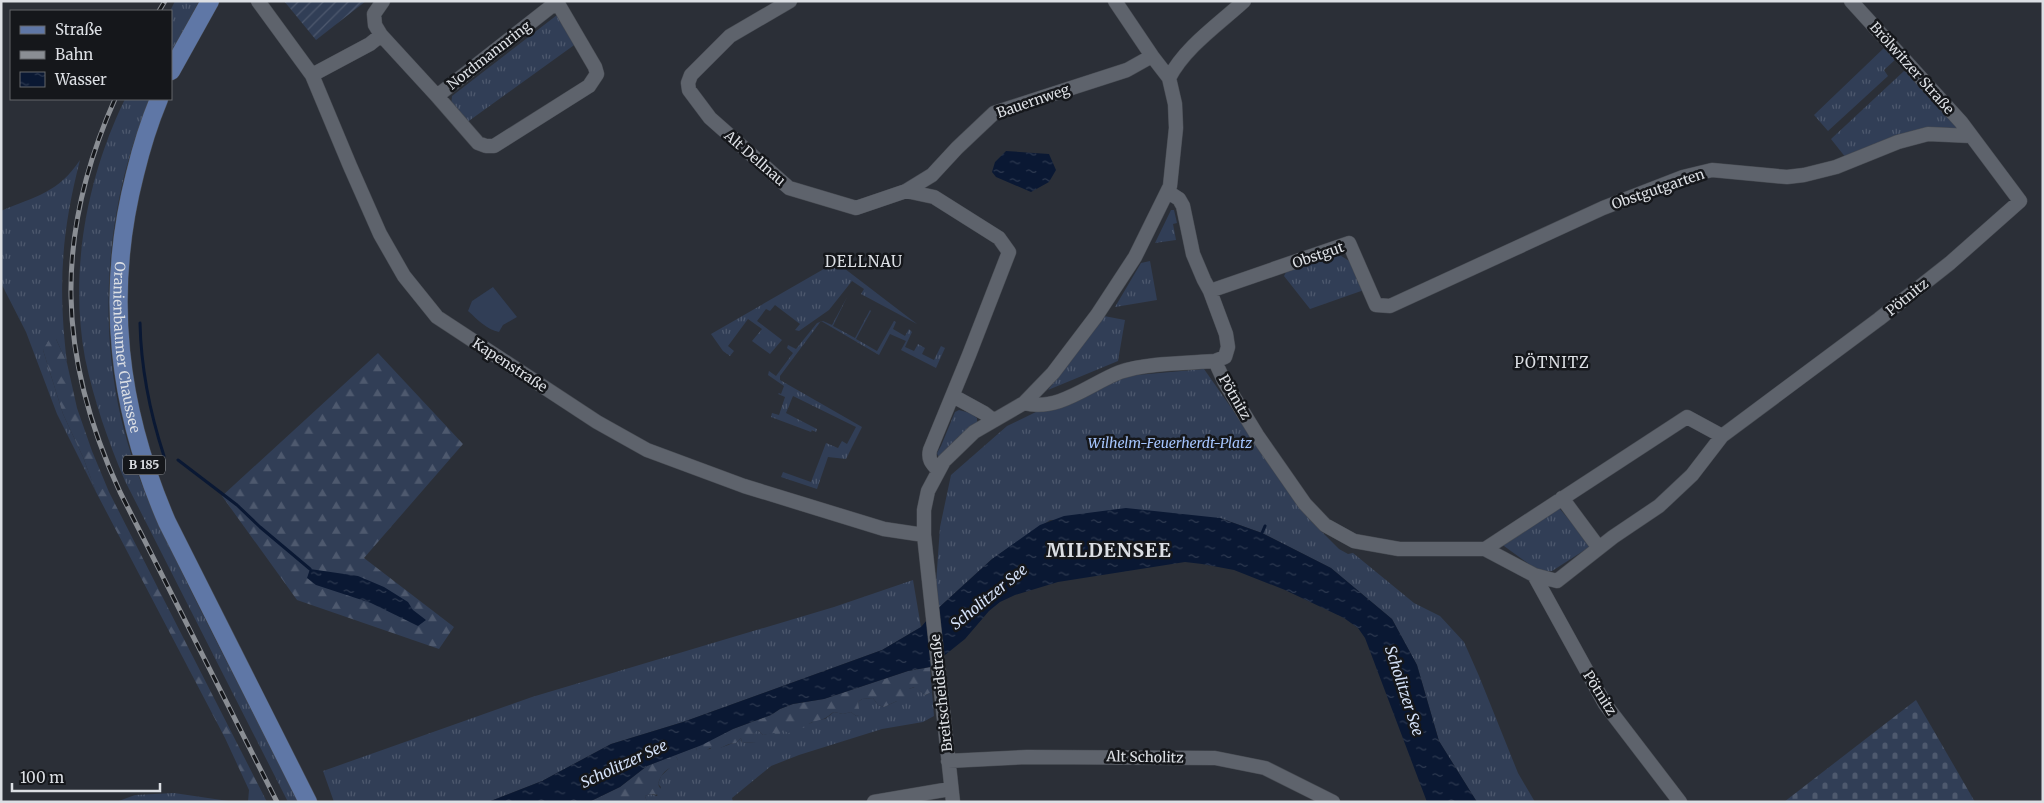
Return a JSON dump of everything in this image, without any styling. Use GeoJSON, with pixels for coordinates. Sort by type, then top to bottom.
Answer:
{"type":"FeatureCollection","features":[{"type":"Feature","properties":{"kind":"main road"},"geometry":{"type":"LineString","coordinates":[[172,70],[210,1]]}},
{"type":"Feature","properties":{"kind":"main road","name":"Oranienbaumer Chaussee"},"geometry":{"type":"LineString","coordinates":[[159,100],[130,191],[120,260],[118,321],[126,396],[148,476],[167,522],[308,802]]}},
{"type":"Feature","properties":{"kind":"street","name":"Kapenstraße"},"geometry":{"type":"LineString","coordinates":[[258,1],[312,75],[380,234],[404,276],[438,317],[597,422],[647,450],[744,486],[884,529],[924,535]]}},
{"type":"Feature","properties":{"kind":"street","name":"Nordmannring"},"geometry":{"type":"LineString","coordinates":[[384,1],[379,4],[374,14],[375,25],[381,35],[437,96],[558,2]]}},
{"type":"Feature","properties":{"kind":"street","name":"Alt Dellnau"},"geometry":{"type":"LineString","coordinates":[[790,1],[742,28],[722,43],[691,75],[688,83],[689,90],[710,118],[788,188],[856,208],[906,191]]}},
{"type":"Feature","properties":{"kind":"street"},"geometry":{"type":"LineString","coordinates":[[924,535],[924,510],[928,491],[938,470],[961,443],[974,432],[1024,403],[1053,373],[1097,315],[1135,257],[1168,192],[1176,128],[1169,78],[1115,1]]}},
{"type":"Feature","properties":{"kind":"street"},"geometry":{"type":"LineString","coordinates":[[1169,78],[1196,45],[1244,1]]}},
{"type":"Feature","properties":{"kind":"street","name":"Brölwitzer Straße"},"geometry":{"type":"LineString","coordinates":[[1850,1],[1971,136]]}},
{"type":"Feature","properties":{"kind":"street"},"geometry":{"type":"LineString","coordinates":[[437,96],[478,143],[494,146],[589,86],[597,74],[595,67],[558,2]]}},
{"type":"Feature","properties":{"kind":"street"},"geometry":{"type":"LineString","coordinates":[[312,75],[370,44],[381,35]]}},
{"type":"Feature","properties":{"kind":"street","name":"Bauernweg"},"geometry":{"type":"LineString","coordinates":[[906,191],[932,175],[994,113],[1128,70],[1152,56]]}},
{"type":"Feature","properties":{"kind":"street","name":"Obstgutgarten"},"geometry":{"type":"LineString","coordinates":[[1390,306],[1603,208],[1683,177],[1712,170],[1787,176],[1804,175],[1836,166],[1898,142],[1928,134],[1971,136]]}},
{"type":"Feature","properties":{"kind":"street","name":"Pötnitz"},"geometry":{"type":"LineString","coordinates":[[1168,192],[1179,199],[1183,206],[1193,254],[1210,291],[1226,334],[1228,347],[1224,357],[1215,361],[1224,381],[1257,435],[1304,504],[1326,525],[1354,541],[1399,549],[1485,549],[1534,575],[1556,581],[1659,506],[1692,475],[1722,436],[1950,263],[2020,200],[1971,136]]}},
{"type":"Feature","properties":{"kind":"street"},"geometry":{"type":"LineString","coordinates":[[932,175],[934,197]]}},
{"type":"Feature","properties":{"kind":"street"},"geometry":{"type":"LineString","coordinates":[[906,191],[934,197],[999,238],[1009,252],[930,450],[929,457],[932,464],[938,470]]}},
{"type":"Feature","properties":{"kind":"street","name":"Obstgut"},"geometry":{"type":"LineString","coordinates":[[1210,291],[1349,243],[1376,305],[1390,306]]}},
{"type":"Feature","properties":{"kind":"street"},"geometry":{"type":"LineString","coordinates":[[1024,403],[1036,406],[1050,403],[1077,394],[1121,372],[1149,367],[1215,361]]}},
{"type":"Feature","properties":{"kind":"street"},"geometry":{"type":"LineString","coordinates":[[953,396],[993,420]]}},
{"type":"Feature","properties":{"kind":"street"},"geometry":{"type":"LineString","coordinates":[[1485,549],[1687,416],[1722,436]]}},
{"type":"Feature","properties":{"kind":"street"},"geometry":{"type":"LineString","coordinates":[[1562,498],[1599,548]]}},
{"type":"Feature","properties":{"kind":"street","name":"Breitscheidstraße"},"geometry":{"type":"LineString","coordinates":[[924,535],[952,795]]}},
{"type":"Feature","properties":{"kind":"street","name":"Pötnitz"},"geometry":{"type":"LineString","coordinates":[[1534,575],[1605,704],[1680,802]]}},
{"type":"Feature","properties":{"kind":"street","name":"Alt Scholitz"},"geometry":{"type":"LineString","coordinates":[[948,762],[1027,757],[1215,758],[1266,768],[1333,802]]}},
{"type":"Feature","properties":{"kind":"street"},"geometry":{"type":"LineString","coordinates":[[874,802],[952,795]]}},
{"type":"Feature","properties":{"kind":"green space"},"geometry":{"type":"Polygon","coordinates":[[[175,1],[199,1],[172,51],[172,10],[175,1]]]}},
{"type":"Feature","properties":{"kind":"green space"},"geometry":{"type":"Polygon","coordinates":[[[284,1],[366,1],[316,40],[284,1]]]}},
{"type":"Feature","properties":{"kind":"green space"},"geometry":{"type":"Polygon","coordinates":[[[557,15],[577,43],[466,123],[451,106],[452,96],[557,15]]]}},
{"type":"Feature","properties":{"kind":"green space"},"geometry":{"type":"Polygon","coordinates":[[[1886,46],[1897,58],[1884,70],[1888,76],[1828,131],[1814,115],[1886,46]]]}},
{"type":"Feature","properties":{"kind":"green space"},"geometry":{"type":"Polygon","coordinates":[[[1904,71],[1912,73],[1959,124],[1956,128],[1920,132],[1846,158],[1831,139],[1904,71]]]}},
{"type":"Feature","properties":{"kind":"green space"},"geometry":{"type":"Polygon","coordinates":[[[125,100],[150,100],[124,175],[116,215],[111,256],[110,338],[114,378],[128,444],[145,493],[167,542],[298,802],[288,802],[125,481],[102,421],[93,390],[85,358],[81,325],[79,292],[81,258],[91,192],[100,160],[125,100]]]}},
{"type":"Feature","properties":{"kind":"green space"},"geometry":{"type":"Polygon","coordinates":[[[80,160],[69,212],[63,261],[62,285],[67,363],[56,339],[43,350],[63,414],[83,457],[96,492],[57,414],[26,332],[1,283],[1,211],[55,187],[72,171],[80,160]]]}},
{"type":"Feature","properties":{"kind":"green space"},"geometry":{"type":"Polygon","coordinates":[[[1171,210],[1174,210],[1177,223],[1173,224],[1176,240],[1155,243],[1171,210]]]}},
{"type":"Feature","properties":{"kind":"green space"},"geometry":{"type":"Polygon","coordinates":[[[1338,254],[1351,262],[1364,290],[1310,309],[1284,276],[1287,270],[1338,254]]]}},
{"type":"Feature","properties":{"kind":"green space"},"geometry":{"type":"Polygon","coordinates":[[[1150,261],[1157,300],[1115,307],[1141,263],[1150,261]]]}},
{"type":"Feature","properties":{"kind":"green space"},"geometry":{"type":"Polygon","coordinates":[[[836,262],[917,324],[861,294],[864,289],[852,281],[829,310],[799,331],[795,330],[800,324],[775,305],[770,311],[766,309],[757,321],[782,340],[770,354],[752,341],[762,329],[748,319],[728,346],[734,351],[730,356],[723,351],[711,334],[836,262]]]}},
{"type":"Feature","properties":{"kind":"green space"},"geometry":{"type":"Polygon","coordinates":[[[493,287],[517,317],[503,325],[499,332],[486,327],[468,311],[472,301],[493,287]]]}},
{"type":"Feature","properties":{"kind":"green space"},"geometry":{"type":"Polygon","coordinates":[[[847,297],[833,326],[855,338],[870,310],[856,339],[877,351],[894,321],[896,322],[893,329],[905,336],[909,329],[912,332],[905,347],[914,351],[918,344],[925,348],[922,354],[934,360],[941,346],[945,348],[936,368],[901,350],[906,341],[890,334],[879,355],[822,321],[832,325],[847,297]]]}},
{"type":"Feature","properties":{"kind":"green space"},"geometry":{"type":"Polygon","coordinates":[[[1104,316],[1125,320],[1118,361],[1048,390],[1104,316]]]}},
{"type":"Feature","properties":{"kind":"green space"},"geometry":{"type":"Polygon","coordinates":[[[820,322],[780,376],[780,380],[862,427],[846,459],[828,457],[817,489],[781,477],[783,472],[811,482],[826,443],[838,448],[842,441],[847,444],[856,427],[793,396],[786,413],[817,429],[816,432],[812,430],[811,432],[771,417],[772,413],[779,415],[785,397],[778,394],[781,394],[784,386],[768,375],[769,371],[776,376],[793,353],[787,348],[788,345],[796,349],[817,323],[820,322]]]}},
{"type":"Feature","properties":{"kind":"green space"},"geometry":{"type":"Polygon","coordinates":[[[50,338],[56,339],[67,363],[77,408],[109,492],[267,802],[248,802],[249,790],[225,738],[96,492],[83,457],[63,414],[43,350],[50,338]]]}},
{"type":"Feature","properties":{"kind":"green space"},"geometry":{"type":"Polygon","coordinates":[[[378,353],[463,444],[364,558],[454,627],[439,649],[297,600],[222,496],[378,353]]]}},
{"type":"Feature","properties":{"kind":"green space","name":"Wilhelm-Feuerherdt-Platz"},"geometry":{"type":"Polygon","coordinates":[[[1204,369],[1310,520],[1339,549],[1348,554],[1353,553],[1414,603],[1440,616],[1464,642],[1518,773],[1535,802],[1477,802],[1439,741],[1417,665],[1392,619],[1331,568],[1262,533],[1220,518],[1050,520],[992,559],[934,612],[940,527],[951,475],[1007,426],[1042,409],[1126,376],[1204,369]]]}},
{"type":"Feature","properties":{"kind":"green space"},"geometry":{"type":"Polygon","coordinates":[[[959,410],[970,413],[977,418],[977,423],[958,437],[941,456],[938,456],[937,453],[955,412],[959,410]]]}},
{"type":"Feature","properties":{"kind":"green space"},"geometry":{"type":"Polygon","coordinates":[[[1556,508],[1560,509],[1591,546],[1552,571],[1540,572],[1504,546],[1503,542],[1556,508]]]}},
{"type":"Feature","properties":{"kind":"green space"},"geometry":{"type":"Polygon","coordinates":[[[913,580],[921,627],[882,650],[683,722],[611,744],[542,781],[488,802],[334,802],[323,771],[532,697],[834,607],[913,580]]]}},
{"type":"Feature","properties":{"kind":"green space"},"geometry":{"type":"Polygon","coordinates":[[[930,667],[932,692],[925,695],[914,687],[909,689],[909,699],[903,703],[897,701],[884,707],[878,705],[873,698],[862,699],[858,702],[860,715],[856,716],[851,712],[843,714],[834,712],[810,723],[804,728],[797,727],[795,732],[788,733],[783,730],[778,736],[774,733],[763,735],[758,730],[753,734],[757,737],[756,742],[742,743],[741,738],[736,743],[714,751],[710,748],[705,751],[697,751],[696,747],[793,704],[824,699],[908,671],[930,667]]]}},
{"type":"Feature","properties":{"kind":"green space"},"geometry":{"type":"Polygon","coordinates":[[[915,687],[925,695],[932,692],[934,716],[923,722],[882,729],[799,755],[771,766],[732,798],[733,802],[647,802],[645,796],[650,794],[657,796],[661,787],[658,784],[661,776],[678,760],[675,755],[696,747],[697,751],[721,747],[736,743],[741,738],[742,743],[756,742],[753,735],[754,731],[758,730],[763,735],[825,719],[834,712],[843,714],[851,712],[856,716],[859,715],[858,702],[862,699],[873,698],[878,705],[884,707],[897,701],[909,689],[915,687]]]}},
{"type":"Feature","properties":{"kind":"green space"},"geometry":{"type":"Polygon","coordinates":[[[1916,700],[1975,802],[1784,802],[1916,700]]]}},
{"type":"Feature","properties":{"kind":"green space"},"geometry":{"type":"Polygon","coordinates":[[[675,755],[678,760],[677,765],[665,771],[658,784],[663,794],[645,796],[647,802],[589,802],[620,787],[647,766],[675,755]]]}},
{"type":"Feature","properties":{"kind":"green space"},"geometry":{"type":"Polygon","coordinates":[[[174,793],[235,802],[116,802],[135,795],[174,793]]]}},
{"type":"Feature","properties":{"kind":"water"},"geometry":{"type":"Polygon","coordinates":[[[1006,151],[1049,154],[1056,170],[1049,182],[1031,192],[996,177],[992,172],[995,162],[1006,151]]]}},
{"type":"Feature","properties":{"kind":"water","name":"Scholitzer See"},"geometry":{"type":"Polygon","coordinates":[[[1126,508],[1220,518],[1262,533],[1331,568],[1392,619],[1417,665],[1439,741],[1477,802],[1427,802],[1365,638],[1358,628],[1344,618],[1285,590],[1234,570],[1185,562],[1058,582],[1015,595],[1000,602],[989,611],[965,639],[930,667],[908,671],[824,699],[793,704],[780,709],[771,715],[733,729],[702,745],[647,766],[620,787],[589,802],[488,802],[542,781],[611,744],[683,722],[882,650],[921,627],[934,612],[992,559],[1040,525],[1064,516],[1126,508]]]}},
{"type":"Feature","properties":{"kind":"water"},"geometry":{"type":"Polygon","coordinates":[[[310,569],[358,576],[384,587],[408,602],[413,610],[426,620],[418,626],[371,603],[316,585],[307,578],[310,569]]]}},
{"type":"Feature","properties":{"kind":"waterway"},"geometry":{"type":"LineString","coordinates":[[140,323],[142,357],[147,390],[164,456]]}},
{"type":"Feature","properties":{"kind":"waterway"},"geometry":{"type":"LineString","coordinates":[[178,460],[237,505],[310,569]]}},
{"type":"Feature","properties":{"kind":"waterway"},"geometry":{"type":"LineString","coordinates":[[1262,533],[1265,526]]}},
{"type":"Feature","properties":{"kind":"railway"},"geometry":{"type":"LineString","coordinates":[[160,10],[165,1]]}},
{"type":"Feature","properties":{"kind":"railway"},"geometry":{"type":"LineString","coordinates":[[115,100],[95,150],[81,199],[73,248],[71,296],[75,344],[84,392],[99,442],[120,492],[277,802]]}},
{"type":"Feature","properties":{"kind":"district","name":"DELLNAU"},"geometry":{"type":"Point","coordinates":[864,262]}},
{"type":"Feature","properties":{"kind":"district","name":"PÖTNITZ"},"geometry":{"type":"Point","coordinates":[1552,363]}},
{"type":"Feature","properties":{"kind":"district","name":"MILDENSEE"},"geometry":{"type":"Point","coordinates":[1109,550]}}]}
